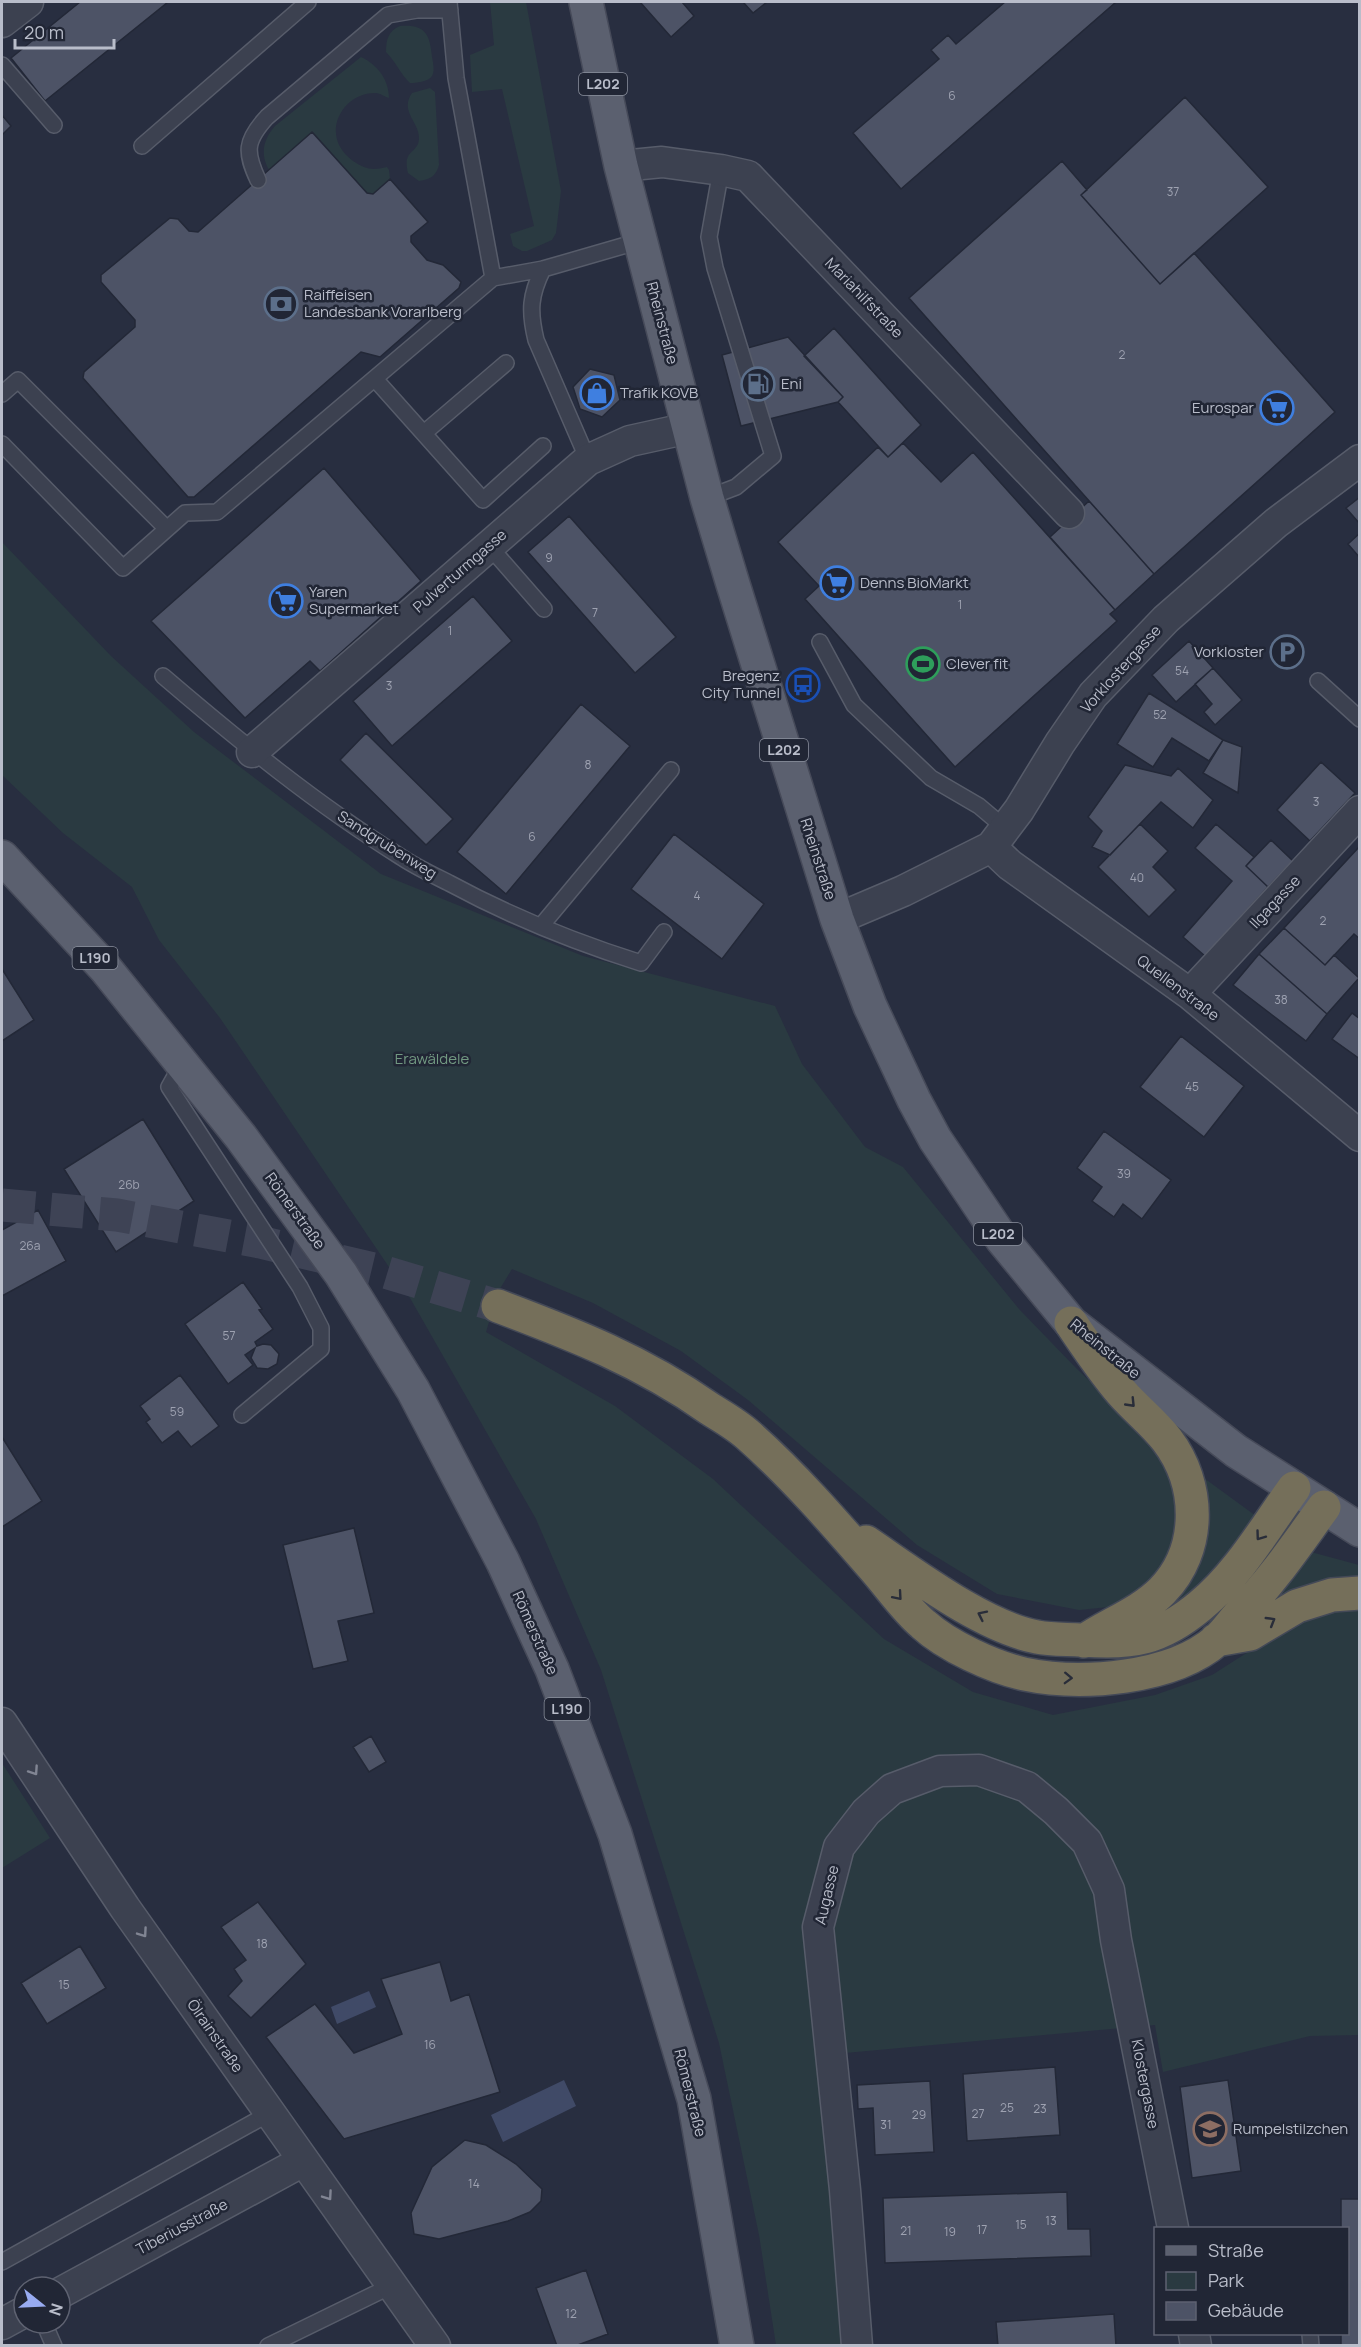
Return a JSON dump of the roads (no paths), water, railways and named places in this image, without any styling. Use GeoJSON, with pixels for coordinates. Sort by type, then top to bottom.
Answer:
{"type":"FeatureCollection","features":[{"type":"Feature","properties":{"kind":"highway"},"geometry":{"type":"LineString","coordinates":[[498,1306],[573,1334],[634,1361],[747,1434],[832,1520],[923,1624],[957,1646],[987,1661],[1024,1674],[1067,1679],[1109,1677],[1147,1671],[1186,1659],[1216,1640],[1271,1582],[1323,1508]]}},
{"type":"Feature","properties":{"kind":"highway"},"geometry":{"type":"LineString","coordinates":[[1071,1323],[1122,1394],[1167,1439],[1181,1463],[1189,1487],[1193,1518],[1189,1544],[1181,1567],[1161,1592],[1132,1613],[1084,1641]]}},
{"type":"Feature","properties":{"kind":"highway"},"geometry":{"type":"LineString","coordinates":[[832,1520],[977,1614],[1016,1631],[1036,1637],[1118,1643],[1151,1637],[1201,1606],[1229,1578],[1294,1488]]}},
{"type":"Feature","properties":{"kind":"highway"},"geometry":{"type":"LineString","coordinates":[[1216,1640],[1250,1634],[1297,1606],[1332,1595],[1359,1593]]}},
{"type":"Feature","properties":{"kind":"main road","name":"Rheinstraße"},"geometry":{"type":"LineString","coordinates":[[586,2],[621,166],[689,428],[732,581],[837,919],[870,1006],[934,1139],[1002,1239],[1071,1323],[1221,1440],[1359,1530]]}},
{"type":"Feature","properties":{"kind":"main road","name":"Römerstraße"},"geometry":{"type":"LineString","coordinates":[[2,857],[105,968],[241,1137],[341,1274],[413,1390],[503,1562],[552,1669],[615,1834],[694,2099],[737,2346]]}},
{"type":"Feature","properties":{"kind":"street"},"geometry":{"type":"LineString","coordinates":[[2,22],[28,2]]}},
{"type":"Feature","properties":{"kind":"street","name":"Mariahilfstraße"},"geometry":{"type":"LineString","coordinates":[[621,166],[662,162],[748,176],[1069,513]]}},
{"type":"Feature","properties":{"kind":"street","name":"Pulverturmgasse"},"geometry":{"type":"LineString","coordinates":[[252,752],[588,460],[630,441],[689,428]]}},
{"type":"Feature","properties":{"kind":"street","name":"Vorklostergasse"},"geometry":{"type":"LineString","coordinates":[[837,919],[903,891],[998,837],[1093,695],[1166,619],[1276,523],[1359,460]]}},
{"type":"Feature","properties":{"kind":"street","name":"Ilgagasse"},"geometry":{"type":"LineString","coordinates":[[1190,994],[1359,811]]}},
{"type":"Feature","properties":{"kind":"street","name":"Quellenstraße"},"geometry":{"type":"LineString","coordinates":[[998,837],[1010,865],[1190,994],[1359,1136]]}},
{"type":"Feature","properties":{"kind":"street","name":"Ölrainstraße"},"geometry":{"type":"LineString","coordinates":[[2,1723],[125,1908],[435,2346]]}},
{"type":"Feature","properties":{"kind":"street","name":"Augasse"},"geometry":{"type":"LineString","coordinates":[[857,2346],[845,2190],[818,1927],[839,1847],[866,1812],[892,1789],[940,1771],[980,1770],[1027,1787],[1056,1811],[1087,1842],[1109,1890],[1116,1940]]}},
{"type":"Feature","properties":{"kind":"street","name":"Klostergasse"},"geometry":{"type":"LineString","coordinates":[[1116,1940],[1173,2227]]}},
{"type":"Feature","properties":{"kind":"street","name":"Tiberiusstraße"},"geometry":{"type":"LineString","coordinates":[[72,2286],[303,2161]]}},
{"type":"Feature","properties":{"kind":"lane"},"geometry":{"type":"LineString","coordinates":[[142,146],[308,2]]}},
{"type":"Feature","properties":{"kind":"lane"},"geometry":{"type":"LineString","coordinates":[[258,180],[248,153],[250,141],[256,129],[267,117],[388,15],[450,6],[456,78],[493,278]]}},
{"type":"Feature","properties":{"kind":"lane"},"geometry":{"type":"LineString","coordinates":[[2,65],[54,125]]}},
{"type":"Feature","properties":{"kind":"lane"},"geometry":{"type":"LineString","coordinates":[[708,498],[736,487],[773,456],[715,268],[709,237],[721,170]]}},
{"type":"Feature","properties":{"kind":"lane"},"geometry":{"type":"LineString","coordinates":[[2,444],[123,568],[185,513],[217,512],[493,278],[543,269],[640,241]]}},
{"type":"Feature","properties":{"kind":"lane"},"geometry":{"type":"LineString","coordinates":[[543,269],[534,287],[531,321],[536,340],[588,460]]}},
{"type":"Feature","properties":{"kind":"lane"},"geometry":{"type":"LineString","coordinates":[[424,433],[506,363]]}},
{"type":"Feature","properties":{"kind":"lane"},"geometry":{"type":"LineString","coordinates":[[375,379],[483,500],[543,446]]}},
{"type":"Feature","properties":{"kind":"lane"},"geometry":{"type":"LineString","coordinates":[[2,394],[18,380],[167,529]]}},
{"type":"Feature","properties":{"kind":"lane"},"geometry":{"type":"LineString","coordinates":[[489,546],[543,609]]}},
{"type":"Feature","properties":{"kind":"lane"},"geometry":{"type":"LineString","coordinates":[[819,642],[854,705],[932,778],[979,806],[998,837]]}},
{"type":"Feature","properties":{"kind":"lane","name":"Sandgrubenweg"},"geometry":{"type":"LineString","coordinates":[[163,676],[252,752],[357,829],[403,859],[500,910],[584,945],[641,963],[664,932]]}},
{"type":"Feature","properties":{"kind":"lane"},"geometry":{"type":"LineString","coordinates":[[1318,681],[1359,719]]}},
{"type":"Feature","properties":{"kind":"lane"},"geometry":{"type":"LineString","coordinates":[[541,926],[671,770]]}},
{"type":"Feature","properties":{"kind":"lane"},"geometry":{"type":"LineString","coordinates":[[182,1064],[169,1087],[300,1287],[321,1328],[321,1349],[242,1415]]}},
{"type":"Feature","properties":{"kind":"lane"},"geometry":{"type":"LineString","coordinates":[[2,2262],[270,2113]]}},
{"type":"Feature","properties":{"kind":"lane"},"geometry":{"type":"LineString","coordinates":[[268,2346],[391,2286]]}},
{"type":"Feature","properties":{"kind":"water"},"geometry":{"type":"Polygon","coordinates":[[[369,1991],[376,2007],[337,2024],[331,2007],[369,1991]]]}},
{"type":"Feature","properties":{"kind":"water"},"geometry":{"type":"Polygon","coordinates":[[[564,2080],[576,2106],[503,2142],[491,2115],[564,2080]]]}},
{"type":"Feature","properties":{"kind":"tunnel"},"geometry":{"type":"LineString","coordinates":[[2,1205],[117,1215],[260,1242],[378,1270],[498,1306]]}},
{"type":"Feature","properties":{"kind":"place","name":"Raiffeisen Landesbank Vorarlberg"},"geometry":{"type":"Point","coordinates":[281,304]}},
{"type":"Feature","properties":{"kind":"place","name":"Eni"},"geometry":{"type":"Point","coordinates":[758,384]}},
{"type":"Feature","properties":{"kind":"place","name":"Trafik KOVB"},"geometry":{"type":"Point","coordinates":[597,393]}},
{"type":"Feature","properties":{"kind":"place","name":"Eurospar"},"geometry":{"type":"Point","coordinates":[1277,408]}},
{"type":"Feature","properties":{"kind":"place","name":"Denns BioMarkt"},"geometry":{"type":"Point","coordinates":[837,583]}},
{"type":"Feature","properties":{"kind":"place","name":"Yaren Supermarket"},"geometry":{"type":"Point","coordinates":[286,601]}},
{"type":"Feature","properties":{"kind":"place","name":"Vorkloster"},"geometry":{"type":"Point","coordinates":[1287,652]}},
{"type":"Feature","properties":{"kind":"place","name":"Clever fit"},"geometry":{"type":"Point","coordinates":[923,664]}},
{"type":"Feature","properties":{"kind":"place","name":"Bregenz City Tunnel"},"geometry":{"type":"Point","coordinates":[803,685]}},
{"type":"Feature","properties":{"kind":"place","name":"Rumpelstilzchen"},"geometry":{"type":"Point","coordinates":[1210,2129]}},
{"type":"Feature","properties":{"kind":"park label","name":"Erawäldele"},"geometry":{"type":"Point","coordinates":[432,1059]}}]}
